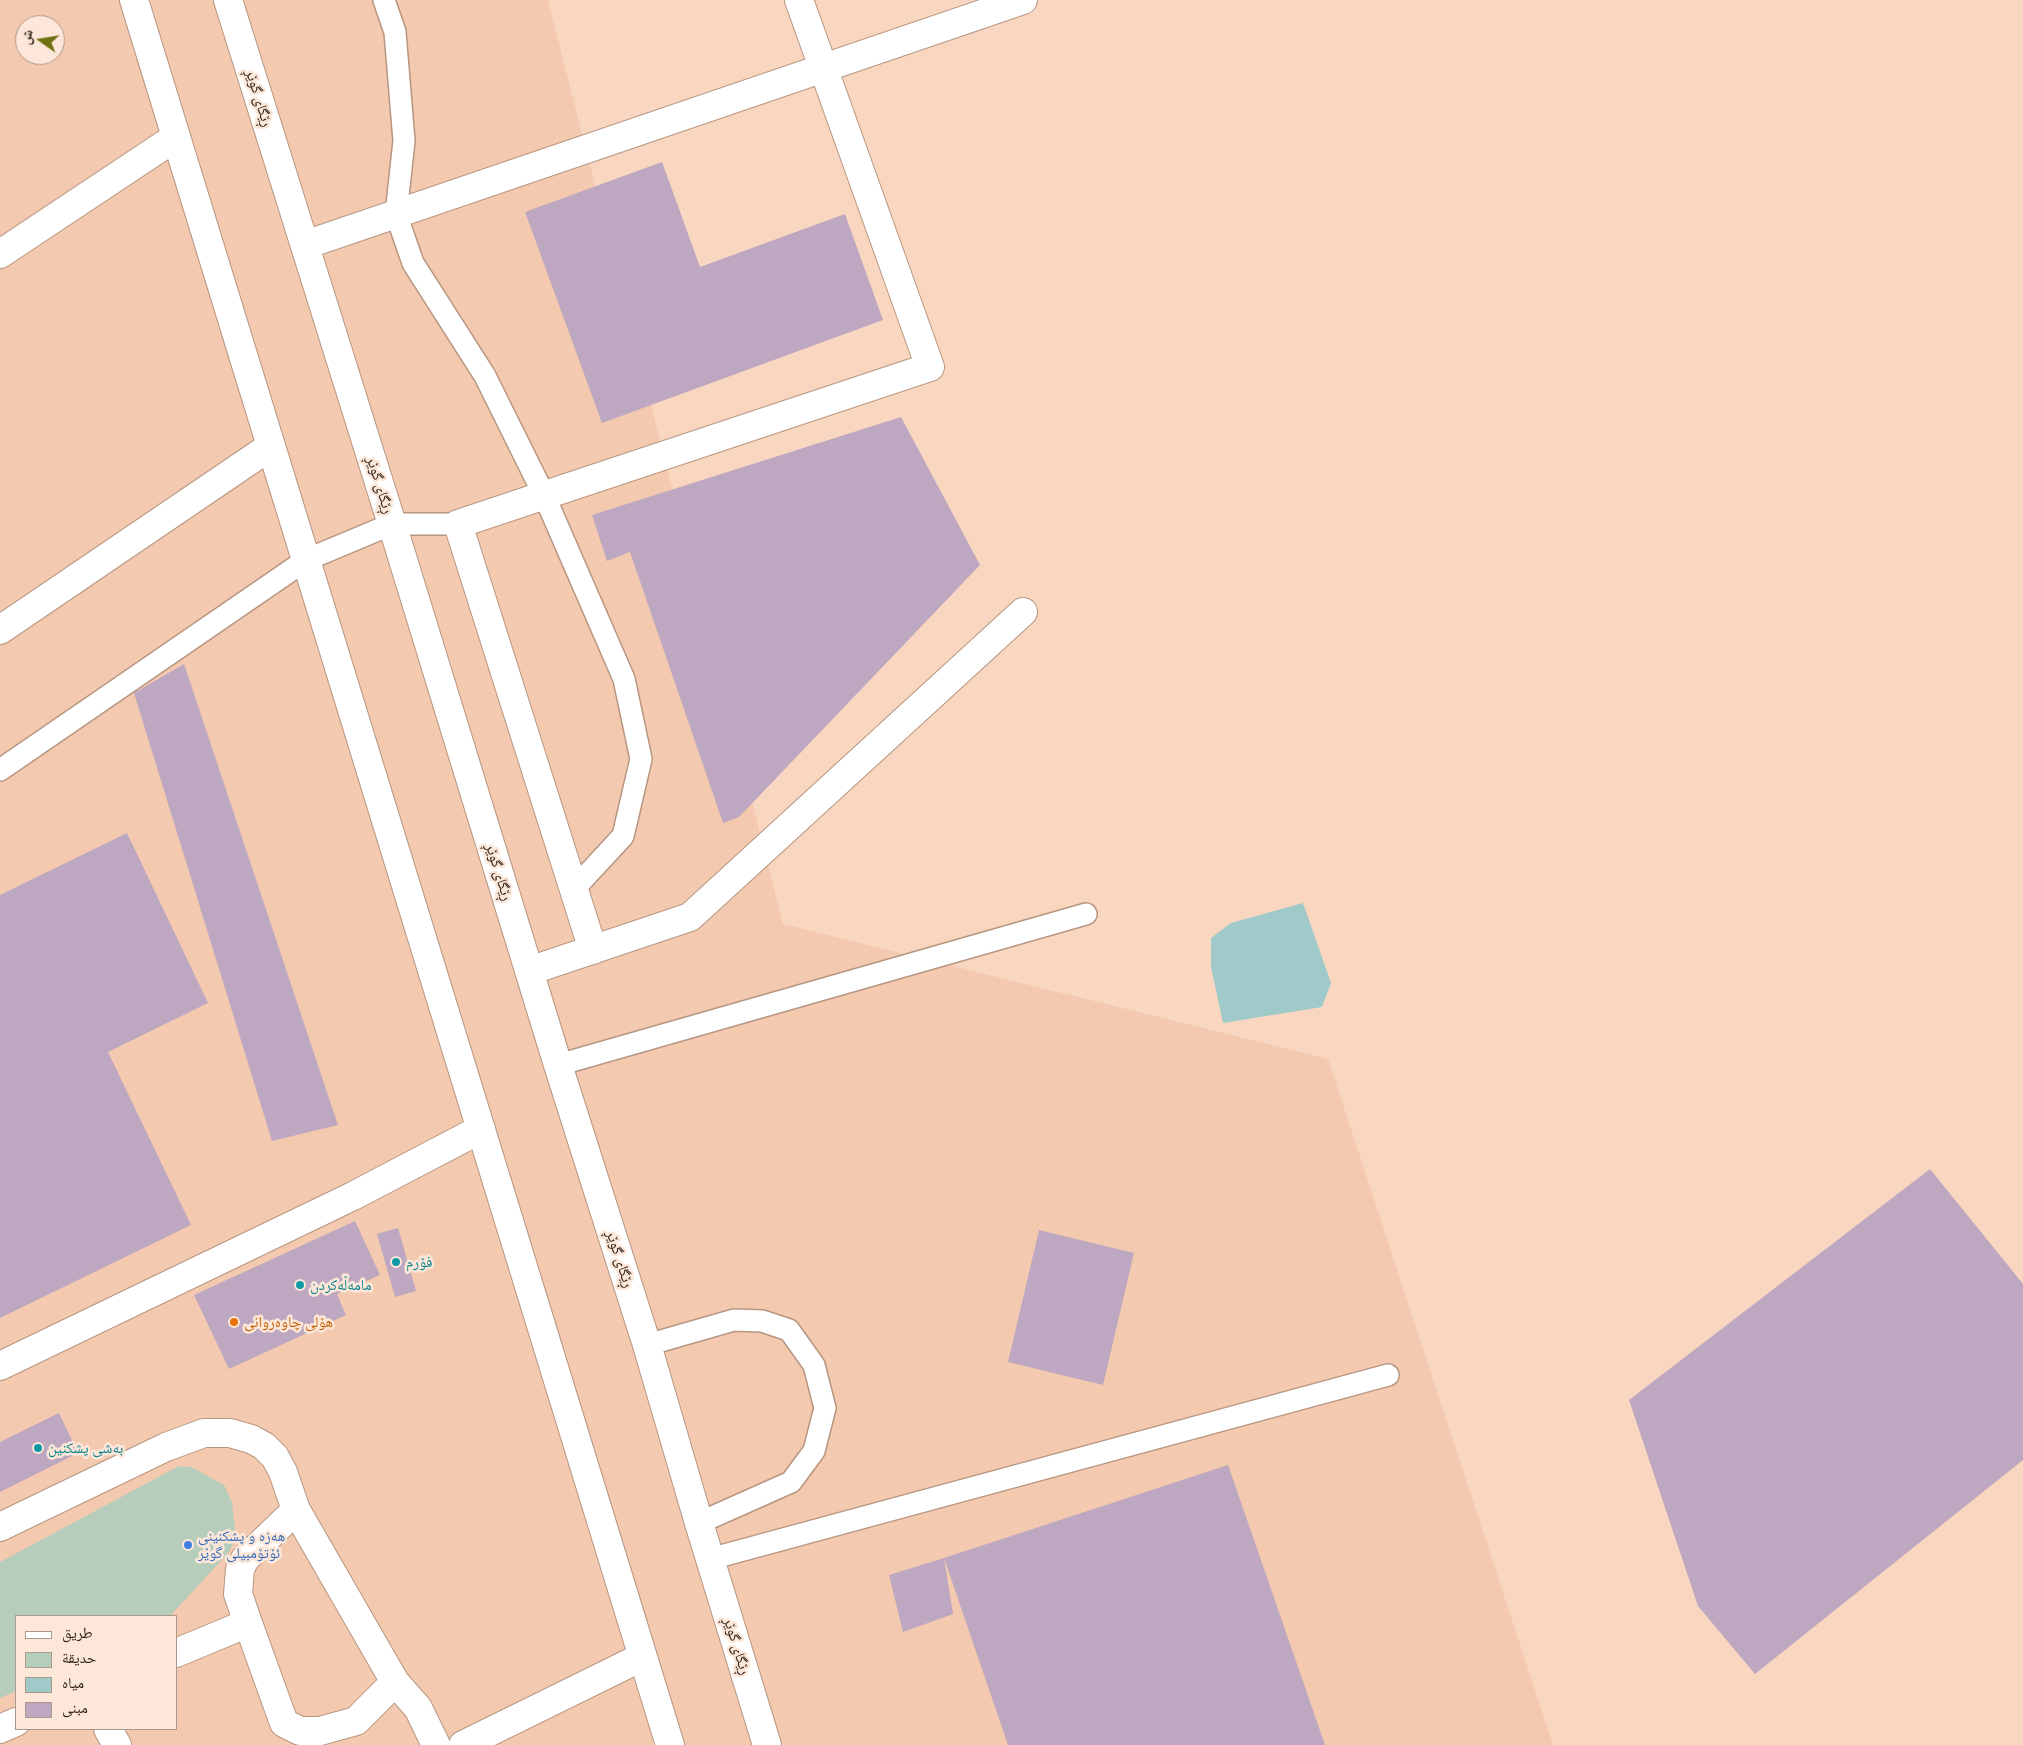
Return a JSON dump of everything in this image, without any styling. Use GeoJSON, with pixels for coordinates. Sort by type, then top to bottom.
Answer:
{"type":"FeatureCollection","features":[{"type":"Feature","properties":{"kind":"main road"},"geometry":{"type":"LineString","coordinates":[[134,0],[670,1745]]}},
{"type":"Feature","properties":{"kind":"main road","name":"ڕێگای گوێڕ"},"geometry":{"type":"LineString","coordinates":[[228,0],[392,524],[558,1065],[647,1345],[766,1745]]}},
{"type":"Feature","properties":{"kind":"main road"},"geometry":{"type":"LineString","coordinates":[[593,950],[458,524],[930,367],[799,0]]}},
{"type":"Feature","properties":{"kind":"main road"},"geometry":{"type":"LineString","coordinates":[[305,245],[1023,0]]}},
{"type":"Feature","properties":{"kind":"main road"},"geometry":{"type":"LineString","coordinates":[[0,254],[176,137]]}},
{"type":"Feature","properties":{"kind":"main road"},"geometry":{"type":"LineString","coordinates":[[0,630],[271,446]]}},
{"type":"Feature","properties":{"kind":"main road"},"geometry":{"type":"LineString","coordinates":[[529,971],[690,917],[1023,612]]}},
{"type":"Feature","properties":{"kind":"main road"},"geometry":{"type":"LineString","coordinates":[[0,1366],[353,1196],[480,1129]]}},
{"type":"Feature","properties":{"kind":"main road"},"geometry":{"type":"LineString","coordinates":[[0,1527],[166,1447],[204,1433],[230,1433],[251,1438],[264,1446],[275,1457],[283,1472],[296,1510],[395,1682],[418,1708],[436,1745]]}},
{"type":"Feature","properties":{"kind":"main road"},"geometry":{"type":"LineString","coordinates":[[296,1510],[245,1559],[240,1569],[238,1594],[284,1723],[300,1731],[320,1731],[356,1720],[395,1682]]}},
{"type":"Feature","properties":{"kind":"main road"},"geometry":{"type":"LineString","coordinates":[[178,1652],[248,1623]]}},
{"type":"Feature","properties":{"kind":"main road"},"geometry":{"type":"LineString","coordinates":[[464,1745],[642,1657]]}},
{"type":"Feature","properties":{"kind":"main road"},"geometry":{"type":"LineString","coordinates":[[0,1729],[15,1722]]}},
{"type":"Feature","properties":{"kind":"main road"},"geometry":{"type":"LineString","coordinates":[[109,1730],[117,1745]]}},
{"type":"Feature","properties":{"kind":"lane"},"geometry":{"type":"LineString","coordinates":[[384,0],[395,32],[404,141],[396,214],[413,263],[485,376],[544,495],[624,679],[640,759],[623,836],[574,889]]}},
{"type":"Feature","properties":{"kind":"lane"},"geometry":{"type":"LineString","coordinates":[[0,770],[306,560],[392,524],[458,524]]}},
{"type":"Feature","properties":{"kind":"lane"},"geometry":{"type":"LineString","coordinates":[[558,1065],[1086,914]]}},
{"type":"Feature","properties":{"kind":"lane"},"geometry":{"type":"LineString","coordinates":[[647,1345],[734,1320],[762,1322],[789,1330],[814,1365],[825,1408],[814,1451],[791,1482],[699,1523]]}},
{"type":"Feature","properties":{"kind":"lane"},"geometry":{"type":"LineString","coordinates":[[710,1559],[1388,1375]]}},
{"type":"Feature","properties":{"kind":"shaded area"},"geometry":{"type":"Polygon","coordinates":[[[0,0],[548,0],[783,924],[1328,1059],[1553,1745],[0,1745],[0,0]]]}},
{"type":"Feature","properties":{"kind":"green space"},"geometry":{"type":"Polygon","coordinates":[[[179,1466],[191,1467],[224,1485],[232,1502],[236,1537],[229,1552],[171,1615],[15,1615],[15,1691],[0,1698],[0,1562],[179,1466]]]}},
{"type":"Feature","properties":{"kind":"water"},"geometry":{"type":"Polygon","coordinates":[[[1303,903],[1331,983],[1322,1007],[1223,1023],[1211,967],[1211,938],[1231,923],[1303,903]]]}},
{"type":"Feature","properties":{"kind":"building"},"geometry":{"type":"Polygon","coordinates":[[[662,162],[700,267],[845,214],[883,320],[602,423],[525,212],[662,162]]]}},
{"type":"Feature","properties":{"kind":"building"},"geometry":{"type":"Polygon","coordinates":[[[901,417],[980,565],[739,817],[723,823],[630,552],[607,561],[592,515],[901,417]]]}},
{"type":"Feature","properties":{"kind":"building"},"geometry":{"type":"Polygon","coordinates":[[[184,664],[338,1125],[272,1141],[134,693],[184,664]]]}},
{"type":"Feature","properties":{"kind":"building"},"geometry":{"type":"Polygon","coordinates":[[[127,833],[208,1003],[108,1052],[191,1225],[0,1318],[0,895],[127,833]]]}},
{"type":"Feature","properties":{"kind":"building"},"geometry":{"type":"Polygon","coordinates":[[[1930,1169],[2023,1284],[2023,1460],[1755,1674],[1698,1606],[1629,1400],[1930,1169]]]}},
{"type":"Feature","properties":{"kind":"building","name":"مامەڵەکردن"},"geometry":{"type":"Polygon","coordinates":[[[355,1221],[380,1275],[337,1294],[346,1315],[229,1369],[194,1295],[355,1221]]]}},
{"type":"Feature","properties":{"kind":"building","name":"فۆرم"},"geometry":{"type":"Polygon","coordinates":[[[398,1228],[416,1291],[395,1297],[377,1234],[398,1228]]]}},
{"type":"Feature","properties":{"kind":"building"},"geometry":{"type":"Polygon","coordinates":[[[1039,1230],[1134,1253],[1103,1385],[1008,1362],[1039,1230]]]}},
{"type":"Feature","properties":{"kind":"building","name":"به‌شی پشكنین"},"geometry":{"type":"Polygon","coordinates":[[[59,1413],[78,1453],[0,1492],[0,1442],[59,1413]]]}},
{"type":"Feature","properties":{"kind":"building"},"geometry":{"type":"Polygon","coordinates":[[[1228,1465],[1325,1745],[1008,1745],[944,1558],[1228,1465]]]}},
{"type":"Feature","properties":{"kind":"building"},"geometry":{"type":"Polygon","coordinates":[[[944,1558],[953,1614],[903,1632],[889,1575],[944,1558]]]}},
{"type":"Feature","properties":{"kind":"place","name":"فۆرم"},"geometry":{"type":"Point","coordinates":[396,1262]}},
{"type":"Feature","properties":{"kind":"place","name":"مامەڵەکردن"},"geometry":{"type":"Point","coordinates":[300,1285]}},
{"type":"Feature","properties":{"kind":"place","name":"هۆلی چاوه‌روانی"},"geometry":{"type":"Point","coordinates":[234,1322]}},
{"type":"Feature","properties":{"kind":"place","name":"به‌شی پشكنین"},"geometry":{"type":"Point","coordinates":[38,1448]}},
{"type":"Feature","properties":{"kind":"place","name":"هه‌زه‌ و پشكنینی ئۆتۆمبیلی گوێر"},"geometry":{"type":"Point","coordinates":[188,1545]}}]}
